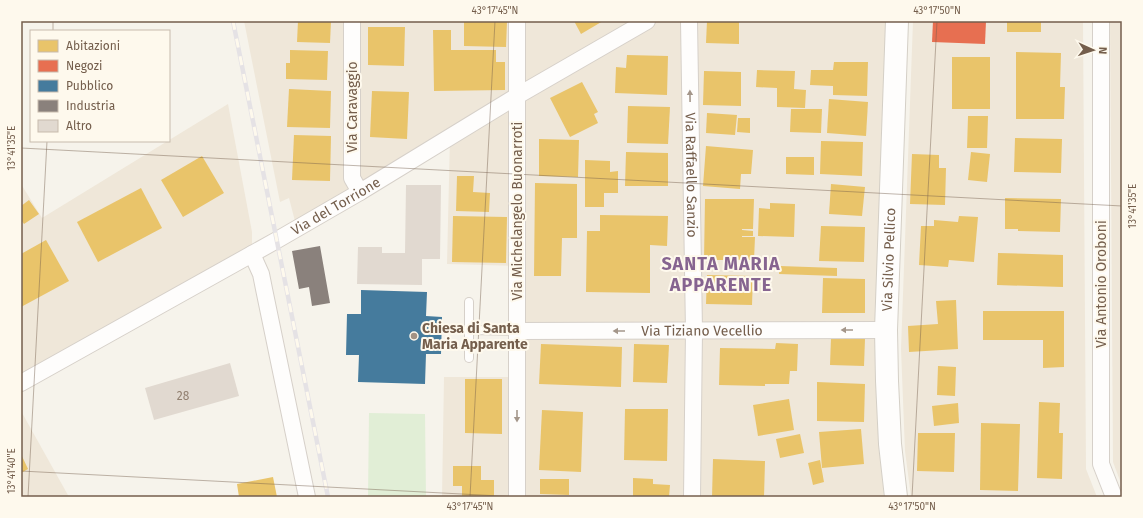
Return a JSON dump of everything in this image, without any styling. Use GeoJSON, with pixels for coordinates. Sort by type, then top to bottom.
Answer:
{"type":"FeatureCollection","features":[{"type":"Feature","properties":{"kind":"main road","name":"Via Silvio Pellico"},"geometry":{"type":"LineString","coordinates":[[896,497],[890,444],[886,330],[899,25]]}},
{"type":"Feature","properties":{"kind":"street","name":"Via Caravaggio"},"geometry":{"type":"LineString","coordinates":[[352,21],[352,178],[360,192]]}},
{"type":"Feature","properties":{"kind":"street","name":"Via Michelangelo Buonarroti"},"geometry":{"type":"LineString","coordinates":[[517,21],[517,497]]}},
{"type":"Feature","properties":{"kind":"street","name":"Via del Torrione"},"geometry":{"type":"LineString","coordinates":[[21,383],[360,192],[517,96],[647,21]]}},
{"type":"Feature","properties":{"kind":"street","name":"Via Raffaello Sanzio"},"geometry":{"type":"LineString","coordinates":[[689,21],[694,331],[692,497]]}},
{"type":"Feature","properties":{"kind":"street","name":"Via Antonio Oroboni"},"geometry":{"type":"LineString","coordinates":[[1100,21],[1101,464],[1114,497]]}},
{"type":"Feature","properties":{"kind":"street"},"geometry":{"type":"LineString","coordinates":[[252,254],[261,274],[307,497]]}},
{"type":"Feature","properties":{"kind":"street","name":"Via Tiziano Vecellio"},"geometry":{"type":"LineString","coordinates":[[517,331],[886,330]]}},
{"type":"Feature","properties":{"kind":"lane"},"geometry":{"type":"LineString","coordinates":[[469,358],[470,302]]}},
{"type":"Feature","properties":{"kind":"lane"},"geometry":{"type":"LineString","coordinates":[[469,330],[517,331]]}},
{"type":"Feature","properties":{"kind":"shaded area"},"geometry":{"type":"Polygon","coordinates":[[[244,21],[888,21],[877,390],[884,497],[442,497],[444,377],[517,377],[517,266],[447,264],[450,137],[297,229],[289,198],[280,202],[244,21]]]}},
{"type":"Feature","properties":{"kind":"shaded area"},"geometry":{"type":"Polygon","coordinates":[[[913,21],[1083,21],[1086,469],[1097,497],[911,497],[905,451],[901,349],[913,21]]]}},
{"type":"Feature","properties":{"kind":"shaded area"},"geometry":{"type":"Polygon","coordinates":[[[1110,21],[1122,21],[1122,486],[1113,462],[1110,21]]]}},
{"type":"Feature","properties":{"kind":"shaded area"},"geometry":{"type":"Polygon","coordinates":[[[228,104],[252,232],[252,254],[21,383],[21,184],[42,218],[166,142],[170,142],[170,140],[228,104]]]}},
{"type":"Feature","properties":{"kind":"shaded area"},"geometry":{"type":"Polygon","coordinates":[[[21,411],[69,497],[21,497],[21,411]]]}},
{"type":"Feature","properties":{"kind":"green space"},"geometry":{"type":"Polygon","coordinates":[[[369,413],[425,414],[426,497],[368,497],[369,413]]]}},
{"type":"Feature","properties":{"kind":"building: Abitazioni"},"geometry":{"type":"Polygon","coordinates":[[[298,21],[331,21],[330,43],[297,42],[298,21]]]}},
{"type":"Feature","properties":{"kind":"building: Abitazioni"},"geometry":{"type":"Polygon","coordinates":[[[464,21],[507,21],[506,47],[464,46],[464,21]]]}},
{"type":"Feature","properties":{"kind":"building: Abitazioni"},"geometry":{"type":"Polygon","coordinates":[[[574,21],[603,21],[581,34],[574,21]]]}},
{"type":"Feature","properties":{"kind":"building: Abitazioni"},"geometry":{"type":"Polygon","coordinates":[[[707,21],[739,21],[739,44],[706,43],[707,21]]]}},
{"type":"Feature","properties":{"kind":"building: Abitazioni"},"geometry":{"type":"Polygon","coordinates":[[[1007,21],[1041,21],[1041,32],[1007,32],[1007,21]]]}},
{"type":"Feature","properties":{"kind":"building: Abitazioni"},"geometry":{"type":"Polygon","coordinates":[[[368,27],[405,27],[404,66],[368,65],[368,27]]]}},
{"type":"Feature","properties":{"kind":"building: Abitazioni"},"geometry":{"type":"Polygon","coordinates":[[[433,30],[451,30],[451,50],[496,50],[496,62],[505,62],[505,90],[434,91],[433,30]]]}},
{"type":"Feature","properties":{"kind":"building: Abitazioni"},"geometry":{"type":"Polygon","coordinates":[[[290,50],[328,51],[327,80],[286,79],[286,63],[290,63],[290,50]]]}},
{"type":"Feature","properties":{"kind":"building: Abitazioni"},"geometry":{"type":"Polygon","coordinates":[[[1016,52],[1061,53],[1060,87],[1065,87],[1064,119],[1016,119],[1016,52]]]}},
{"type":"Feature","properties":{"kind":"building: Abitazioni"},"geometry":{"type":"Polygon","coordinates":[[[627,55],[668,56],[667,95],[615,93],[616,67],[626,68],[627,55]]]}},
{"type":"Feature","properties":{"kind":"building: Abitazioni"},"geometry":{"type":"Polygon","coordinates":[[[952,57],[990,57],[990,109],[952,109],[952,57]]]}},
{"type":"Feature","properties":{"kind":"building: Abitazioni"},"geometry":{"type":"Polygon","coordinates":[[[834,62],[868,62],[867,96],[833,95],[833,86],[810,85],[811,70],[833,70],[834,62]]]}},
{"type":"Feature","properties":{"kind":"building: Abitazioni"},"geometry":{"type":"Polygon","coordinates":[[[757,70],[795,71],[794,89],[806,90],[805,108],[777,107],[777,88],[756,87],[757,70]]]}},
{"type":"Feature","properties":{"kind":"building: Abitazioni"},"geometry":{"type":"Polygon","coordinates":[[[704,71],[741,72],[741,106],[703,105],[704,71]]]}},
{"type":"Feature","properties":{"kind":"building: Abitazioni"},"geometry":{"type":"Polygon","coordinates":[[[582,82],[598,112],[594,114],[598,123],[570,137],[550,98],[582,82]]]}},
{"type":"Feature","properties":{"kind":"building: Abitazioni"},"geometry":{"type":"Polygon","coordinates":[[[289,89],[331,91],[330,128],[287,127],[289,89]]]}},
{"type":"Feature","properties":{"kind":"building: Abitazioni"},"geometry":{"type":"Polygon","coordinates":[[[372,91],[409,92],[407,139],[370,137],[372,91]]]}},
{"type":"Feature","properties":{"kind":"building: Abitazioni"},"geometry":{"type":"Polygon","coordinates":[[[829,99],[868,102],[866,136],[827,133],[829,99]]]}},
{"type":"Feature","properties":{"kind":"building: Abitazioni"},"geometry":{"type":"Polygon","coordinates":[[[628,106],[670,107],[668,144],[627,143],[628,106]]]}},
{"type":"Feature","properties":{"kind":"building: Abitazioni"},"geometry":{"type":"Polygon","coordinates":[[[791,109],[822,109],[821,133],[790,132],[791,109]]]}},
{"type":"Feature","properties":{"kind":"building: Abitazioni"},"geometry":{"type":"Polygon","coordinates":[[[707,113],[737,115],[735,135],[706,133],[707,113]]]}},
{"type":"Feature","properties":{"kind":"building: Abitazioni"},"geometry":{"type":"Polygon","coordinates":[[[968,116],[988,116],[987,148],[967,148],[968,116]]]}},
{"type":"Feature","properties":{"kind":"building: Abitazioni"},"geometry":{"type":"Polygon","coordinates":[[[738,118],[750,118],[750,133],[737,132],[738,118]]]}},
{"type":"Feature","properties":{"kind":"building: Abitazioni"},"geometry":{"type":"Polygon","coordinates":[[[294,135],[331,136],[330,181],[292,180],[294,135]]]}},
{"type":"Feature","properties":{"kind":"building: Abitazioni"},"geometry":{"type":"Polygon","coordinates":[[[1015,138],[1062,139],[1061,173],[1014,172],[1015,138]]]}},
{"type":"Feature","properties":{"kind":"building: Abitazioni"},"geometry":{"type":"Polygon","coordinates":[[[539,139],[579,140],[578,177],[539,176],[539,139]]]}},
{"type":"Feature","properties":{"kind":"building: Abitazioni"},"geometry":{"type":"Polygon","coordinates":[[[821,141],[863,142],[862,176],[820,174],[821,141]]]}},
{"type":"Feature","properties":{"kind":"building: Abitazioni"},"geometry":{"type":"Polygon","coordinates":[[[706,146],[753,150],[751,174],[741,174],[740,189],[703,186],[706,146]]]}},
{"type":"Feature","properties":{"kind":"building: Abitazioni"},"geometry":{"type":"Polygon","coordinates":[[[626,152],[668,153],[668,186],[625,186],[626,152]]]}},
{"type":"Feature","properties":{"kind":"building: Abitazioni"},"geometry":{"type":"Polygon","coordinates":[[[971,152],[990,154],[987,182],[968,180],[971,152]]]}},
{"type":"Feature","properties":{"kind":"building: Abitazioni"},"geometry":{"type":"Polygon","coordinates":[[[912,154],[939,155],[939,168],[946,168],[945,205],[910,204],[912,154]]]}},
{"type":"Feature","properties":{"kind":"building: Abitazioni"},"geometry":{"type":"Polygon","coordinates":[[[202,156],[224,193],[183,217],[161,180],[202,156]]]}},
{"type":"Feature","properties":{"kind":"building: Abitazioni"},"geometry":{"type":"Polygon","coordinates":[[[786,157],[814,157],[814,175],[786,174],[786,157]]]}},
{"type":"Feature","properties":{"kind":"building: Abitazioni"},"geometry":{"type":"Polygon","coordinates":[[[585,160],[610,161],[610,172],[618,171],[618,193],[604,193],[604,207],[585,207],[585,160]]]}},
{"type":"Feature","properties":{"kind":"building: Abitazioni"},"geometry":{"type":"Polygon","coordinates":[[[457,176],[474,176],[473,192],[490,193],[489,212],[456,211],[457,176]]]}},
{"type":"Feature","properties":{"kind":"building: Abitazioni"},"geometry":{"type":"Polygon","coordinates":[[[535,183],[577,184],[577,238],[562,238],[561,276],[534,276],[535,183]]]}},
{"type":"Feature","properties":{"kind":"building: Abitazioni"},"geometry":{"type":"Polygon","coordinates":[[[831,184],[865,187],[862,216],[829,214],[831,184]]]}},
{"type":"Feature","properties":{"kind":"building: Abitazioni"},"geometry":{"type":"Polygon","coordinates":[[[141,188],[162,228],[98,262],[77,222],[141,188]]]}},
{"type":"Feature","properties":{"kind":"building: Abitazioni"},"geometry":{"type":"Polygon","coordinates":[[[1005,198],[1061,199],[1060,232],[1018,231],[1018,229],[1005,229],[1005,198]]]}},
{"type":"Feature","properties":{"kind":"building: Abitazioni"},"geometry":{"type":"Polygon","coordinates":[[[705,199],[754,199],[753,229],[742,229],[753,231],[753,236],[742,237],[755,237],[754,260],[704,260],[705,199]]]}},
{"type":"Feature","properties":{"kind":"building: Abitazioni"},"geometry":{"type":"Polygon","coordinates":[[[29,200],[39,214],[24,224],[21,220],[21,206],[29,200]]]}},
{"type":"Feature","properties":{"kind":"building: Abitazioni"},"geometry":{"type":"Polygon","coordinates":[[[770,203],[795,204],[794,237],[758,236],[759,208],[770,209],[770,203]]]}},
{"type":"Feature","properties":{"kind":"building: Abitazioni"},"geometry":{"type":"Polygon","coordinates":[[[600,215],[668,216],[667,246],[650,245],[650,293],[586,292],[587,231],[600,231],[600,215]]]}},
{"type":"Feature","properties":{"kind":"building: Abitazioni"},"geometry":{"type":"Polygon","coordinates":[[[453,216],[507,217],[506,263],[452,262],[453,216]]]}},
{"type":"Feature","properties":{"kind":"building: Abitazioni"},"geometry":{"type":"Polygon","coordinates":[[[959,216],[978,217],[974,262],[949,260],[948,267],[919,265],[921,226],[934,226],[934,220],[958,222],[959,216]]]}},
{"type":"Feature","properties":{"kind":"building: Abitazioni"},"geometry":{"type":"Polygon","coordinates":[[[821,226],[865,227],[864,262],[819,261],[821,226]]]}},
{"type":"Feature","properties":{"kind":"building: Abitazioni"},"geometry":{"type":"Polygon","coordinates":[[[46,240],[69,281],[21,307],[21,254],[46,240]]]}},
{"type":"Feature","properties":{"kind":"building: Abitazioni"},"geometry":{"type":"Polygon","coordinates":[[[998,253],[1063,255],[1063,287],[997,285],[998,253]]]}},
{"type":"Feature","properties":{"kind":"building: Abitazioni"},"geometry":{"type":"Polygon","coordinates":[[[780,266],[837,268],[837,276],[779,274],[780,266]]]}},
{"type":"Feature","properties":{"kind":"building: Abitazioni"},"geometry":{"type":"Polygon","coordinates":[[[707,275],[753,276],[752,305],[706,304],[707,275]]]}},
{"type":"Feature","properties":{"kind":"building: Abitazioni"},"geometry":{"type":"Polygon","coordinates":[[[823,278],[865,279],[865,313],[822,313],[823,278]]]}},
{"type":"Feature","properties":{"kind":"building: Abitazioni"},"geometry":{"type":"Polygon","coordinates":[[[956,300],[958,349],[909,352],[908,326],[938,324],[936,301],[956,300]]]}},
{"type":"Feature","properties":{"kind":"building: Abitazioni"},"geometry":{"type":"Polygon","coordinates":[[[983,311],[1064,311],[1064,367],[1043,368],[1043,340],[983,340],[983,311]]]}},
{"type":"Feature","properties":{"kind":"building: Abitazioni"},"geometry":{"type":"Polygon","coordinates":[[[831,338],[865,339],[864,366],[830,365],[831,338]]]}},
{"type":"Feature","properties":{"kind":"building: Abitazioni"},"geometry":{"type":"Polygon","coordinates":[[[776,343],[798,344],[797,371],[790,371],[789,384],[765,384],[765,386],[719,385],[720,348],[775,349],[776,343]]]}},
{"type":"Feature","properties":{"kind":"building: Abitazioni"},"geometry":{"type":"Polygon","coordinates":[[[541,344],[622,347],[621,387],[539,384],[541,344]]]}},
{"type":"Feature","properties":{"kind":"building: Abitazioni"},"geometry":{"type":"Polygon","coordinates":[[[634,344],[669,345],[667,383],[633,382],[634,344]]]}},
{"type":"Feature","properties":{"kind":"building: Abitazioni"},"geometry":{"type":"Polygon","coordinates":[[[938,366],[956,367],[955,396],[937,395],[938,366]]]}},
{"type":"Feature","properties":{"kind":"building: Abitazioni"},"geometry":{"type":"Polygon","coordinates":[[[465,379],[502,379],[502,434],[465,433],[465,379]]]}},
{"type":"Feature","properties":{"kind":"building: Abitazioni"},"geometry":{"type":"Polygon","coordinates":[[[817,382],[865,384],[864,422],[817,421],[817,382]]]}},
{"type":"Feature","properties":{"kind":"building: Abitazioni"},"geometry":{"type":"Polygon","coordinates":[[[789,399],[794,430],[758,436],[753,405],[789,399]]]}},
{"type":"Feature","properties":{"kind":"building: Abitazioni"},"geometry":{"type":"Polygon","coordinates":[[[1039,402],[1060,403],[1059,433],[1063,433],[1062,479],[1037,478],[1039,402]]]}},
{"type":"Feature","properties":{"kind":"building: Abitazioni"},"geometry":{"type":"Polygon","coordinates":[[[958,403],[959,423],[934,426],[932,406],[958,403]]]}},
{"type":"Feature","properties":{"kind":"building: Abitazioni"},"geometry":{"type":"Polygon","coordinates":[[[625,409],[668,409],[667,461],[624,460],[625,409]]]}},
{"type":"Feature","properties":{"kind":"building: Abitazioni"},"geometry":{"type":"Polygon","coordinates":[[[542,410],[583,412],[581,472],[539,470],[542,410]]]}},
{"type":"Feature","properties":{"kind":"building: Abitazioni"},"geometry":{"type":"Polygon","coordinates":[[[981,423],[1020,424],[1018,491],[980,490],[981,423]]]}},
{"type":"Feature","properties":{"kind":"building: Abitazioni"},"geometry":{"type":"Polygon","coordinates":[[[861,429],[864,464],[822,468],[819,432],[861,429]]]}},
{"type":"Feature","properties":{"kind":"building: Abitazioni"},"geometry":{"type":"Polygon","coordinates":[[[918,433],[955,433],[954,472],[917,471],[918,433]]]}},
{"type":"Feature","properties":{"kind":"building: Abitazioni"},"geometry":{"type":"Polygon","coordinates":[[[800,434],[804,453],[780,458],[776,439],[800,434]]]}},
{"type":"Feature","properties":{"kind":"building: Abitazioni"},"geometry":{"type":"Polygon","coordinates":[[[21,454],[28,469],[21,473],[21,454]]]}},
{"type":"Feature","properties":{"kind":"building: Abitazioni"},"geometry":{"type":"Polygon","coordinates":[[[713,459],[765,461],[764,497],[712,497],[713,459]]]}},
{"type":"Feature","properties":{"kind":"building: Abitazioni"},"geometry":{"type":"Polygon","coordinates":[[[820,460],[824,482],[813,485],[808,463],[820,460]]]}},
{"type":"Feature","properties":{"kind":"building: Abitazioni"},"geometry":{"type":"Polygon","coordinates":[[[453,466],[481,466],[481,480],[494,480],[494,497],[462,497],[462,486],[453,486],[453,466]]]}},
{"type":"Feature","properties":{"kind":"building: Abitazioni"},"geometry":{"type":"Polygon","coordinates":[[[273,477],[277,497],[239,497],[237,484],[273,477]]]}},
{"type":"Feature","properties":{"kind":"building: Abitazioni"},"geometry":{"type":"Polygon","coordinates":[[[633,478],[653,479],[653,484],[670,485],[669,497],[633,497],[633,478]]]}},
{"type":"Feature","properties":{"kind":"building: Abitazioni"},"geometry":{"type":"Polygon","coordinates":[[[540,479],[569,479],[569,495],[540,494],[540,479]]]}},
{"type":"Feature","properties":{"kind":"building: Negozi"},"geometry":{"type":"Polygon","coordinates":[[[933,21],[986,21],[985,44],[932,42],[933,21]]]}},
{"type":"Feature","properties":{"kind":"building: Pubblico"},"geometry":{"type":"Polygon","coordinates":[[[361,290],[427,292],[426,316],[442,317],[441,354],[426,354],[425,384],[358,382],[359,355],[346,355],[347,314],[361,314],[361,290]]]}},
{"type":"Feature","properties":{"kind":"building: Industria"},"geometry":{"type":"Polygon","coordinates":[[[320,246],[330,303],[312,306],[309,287],[299,289],[292,251],[320,246]]]}},
{"type":"Feature","properties":{"kind":"building: Altro"},"geometry":{"type":"Polygon","coordinates":[[[406,185],[441,185],[440,259],[422,259],[422,285],[357,284],[358,247],[382,247],[382,253],[405,253],[406,185]]]}},
{"type":"Feature","properties":{"kind":"building: Altro"},"geometry":{"type":"Polygon","coordinates":[[[230,363],[239,396],[154,420],[145,388],[230,363]]]}},
{"type":"Feature","properties":{"kind":"railway"},"geometry":{"type":"LineString","coordinates":[[233,21],[328,497]]}},
{"type":"Feature","properties":{"kind":"place","name":"Chiesa di Santa Maria Apparente"},"geometry":{"type":"Point","coordinates":[414,336]}},
{"type":"Feature","properties":{"kind":"district","name":"SANTA MARIA APPARENTE"},"geometry":{"type":"Point","coordinates":[721,274]}}]}
